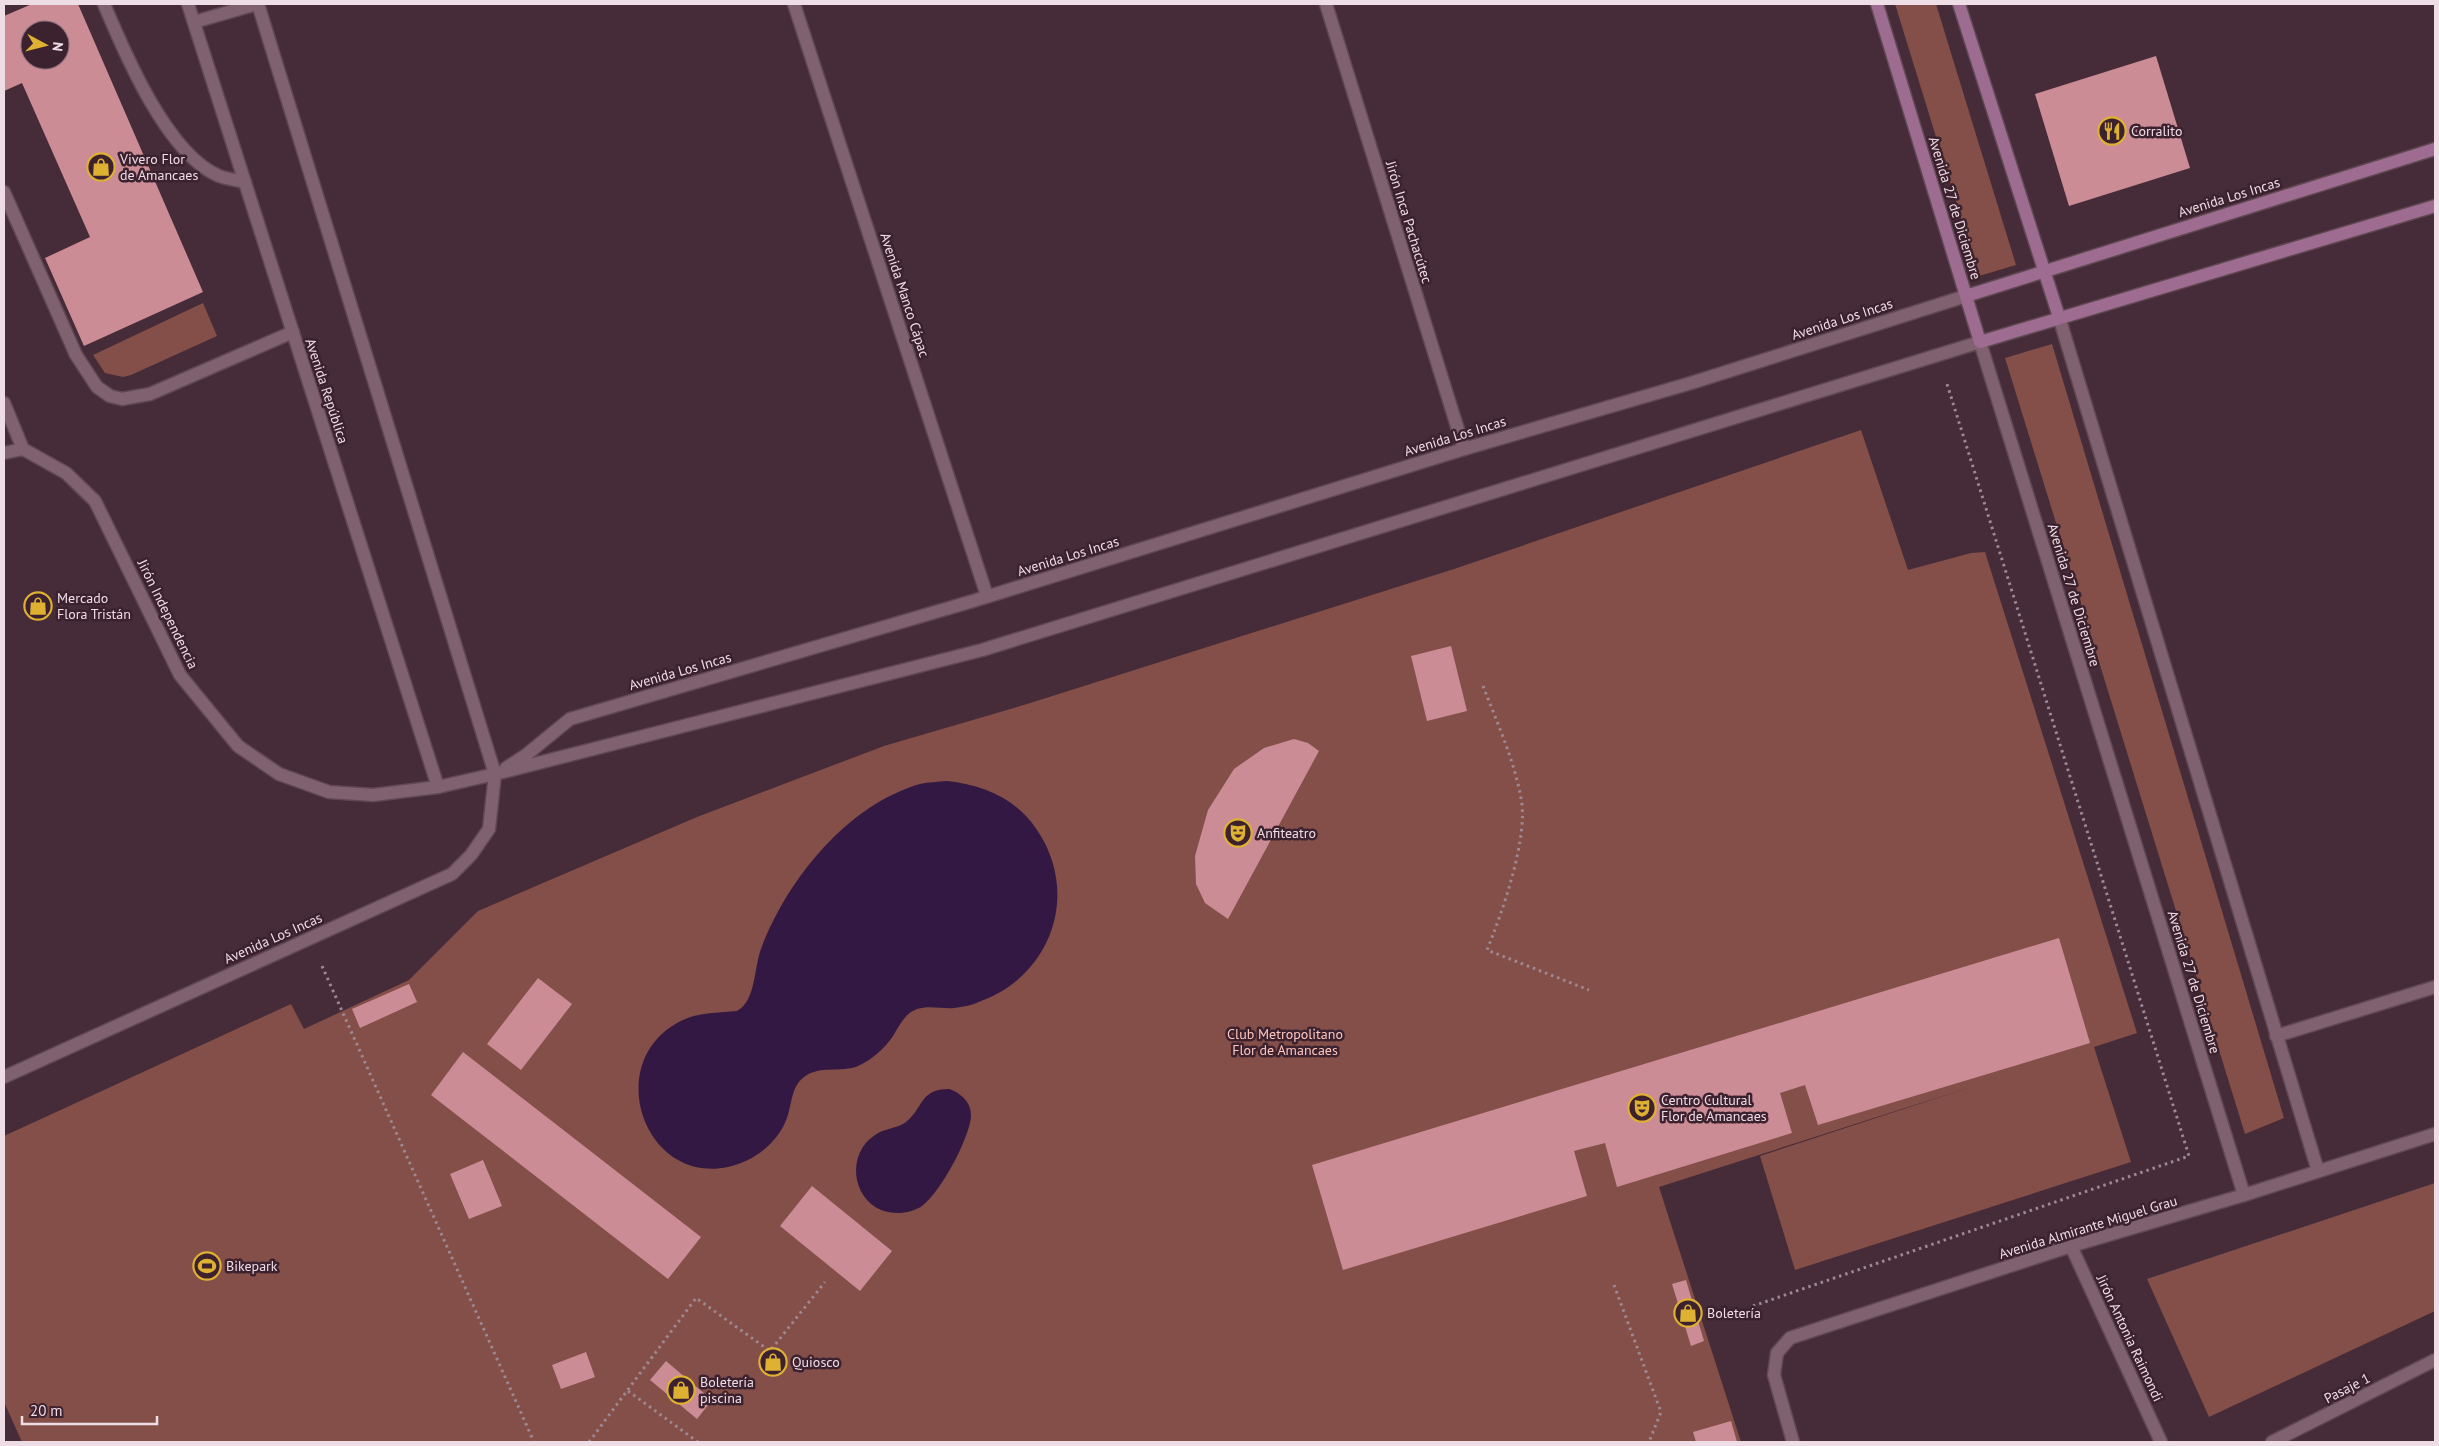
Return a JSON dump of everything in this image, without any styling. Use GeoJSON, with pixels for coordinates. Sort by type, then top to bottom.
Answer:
{"type":"FeatureCollection","features":[{"type":"Feature","properties":{"kind":"street"},"geometry":{"type":"LineString","coordinates":[[104,4],[141,86],[181,144],[193,158],[219,176],[245,182]]}},
{"type":"Feature","properties":{"kind":"street","name":"Avenida República"},"geometry":{"type":"LineString","coordinates":[[188,4],[438,787]]}},
{"type":"Feature","properties":{"kind":"street"},"geometry":{"type":"LineString","coordinates":[[194,22],[257,4],[495,774],[982,650],[2060,317],[2435,206]]}},
{"type":"Feature","properties":{"kind":"street","name":"Avenida Manco Cápac"},"geometry":{"type":"LineString","coordinates":[[794,4],[987,596]]}},
{"type":"Feature","properties":{"kind":"street","name":"Jirón Inca Pachacútec"},"geometry":{"type":"LineString","coordinates":[[1326,4],[1464,449]]}},
{"type":"Feature","properties":{"kind":"street","name":"Avenida 27 de Diciembre"},"geometry":{"type":"LineString","coordinates":[[1877,4],[2244,1195]]}},
{"type":"Feature","properties":{"kind":"street"},"geometry":{"type":"LineString","coordinates":[[1959,4],[2060,317],[2318,1171]]}},
{"type":"Feature","properties":{"kind":"street","name":"Avenida Los Incas"},"geometry":{"type":"LineString","coordinates":[[4,1077],[452,874],[471,855],[489,829],[495,774],[526,755],[570,720],[987,596],[1464,449],[1691,383],[2045,270],[2435,149]]}},
{"type":"Feature","properties":{"kind":"street"},"geometry":{"type":"LineString","coordinates":[[4,192],[76,355],[97,387],[110,396],[122,399],[150,394],[293,332]]}},
{"type":"Feature","properties":{"kind":"street"},"geometry":{"type":"LineString","coordinates":[[4,403],[23,449],[4,453]]}},
{"type":"Feature","properties":{"kind":"street","name":"Jirón Independencia"},"geometry":{"type":"LineString","coordinates":[[23,449],[66,473],[96,501],[180,675],[238,746],[279,774],[329,792],[373,795],[438,787],[495,774]]}},
{"type":"Feature","properties":{"kind":"street"},"geometry":{"type":"LineString","coordinates":[[2276,1036],[2435,987]]}},
{"type":"Feature","properties":{"kind":"street","name":"Avenida Almirante Miguel Grau"},"geometry":{"type":"LineString","coordinates":[[1792,1442],[1774,1374],[1777,1353],[1790,1338],[2071,1246],[2244,1195],[2435,1134]]}},
{"type":"Feature","properties":{"kind":"street","name":"Jirón Antonia Raimondi"},"geometry":{"type":"LineString","coordinates":[[2071,1246],[2161,1442]]}},
{"type":"Feature","properties":{"kind":"street","name":"Pasaje 1"},"geometry":{"type":"LineString","coordinates":[[2272,1442],[2435,1360]]}},
{"type":"Feature","properties":{"kind":"path"},"geometry":{"type":"LineString","coordinates":[[1753,1306],[2189,1156],[1938,355]]}},
{"type":"Feature","properties":{"kind":"path"},"geometry":{"type":"LineString","coordinates":[[1483,686],[1510,757],[1522,799],[1521,837],[1498,922],[1487,950],[1590,990]]}},
{"type":"Feature","properties":{"kind":"path"},"geometry":{"type":"LineString","coordinates":[[309,938],[534,1442]]}},
{"type":"Feature","properties":{"kind":"path"},"geometry":{"type":"LineString","coordinates":[[589,1442],[696,1298],[770,1351],[825,1282]]}},
{"type":"Feature","properties":{"kind":"path"},"geometry":{"type":"LineString","coordinates":[[1614,1285],[1660,1412],[1649,1442]]}},
{"type":"Feature","properties":{"kind":"path"},"geometry":{"type":"LineString","coordinates":[[628,1391],[698,1442]]}},
{"type":"Feature","properties":{"kind":"green space"},"geometry":{"type":"Polygon","coordinates":[[[1895,4],[1936,4],[2016,265],[1979,276],[1895,4]]]}},
{"type":"Feature","properties":{"kind":"green space"},"geometry":{"type":"Polygon","coordinates":[[[203,303],[217,336],[123,377],[105,373],[93,355],[203,303]]]}},
{"type":"Feature","properties":{"kind":"green space"},"geometry":{"type":"Polygon","coordinates":[[[2052,344],[2284,1118],[2245,1134],[2005,358],[2052,344]]]}},
{"type":"Feature","properties":{"kind":"green space","name":"Club Metropolitano Flor de Amancaes"},"geometry":{"type":"Polygon","coordinates":[[[1861,430],[1908,570],[1971,553],[1985,552],[2137,1033],[2094,1047],[2131,1162],[1795,1270],[1760,1156],[1977,1085],[1659,1187],[1741,1442],[22,1442],[4,1402],[4,1136],[291,1004],[304,1029],[409,980],[478,911],[697,817],[884,746],[1027,704],[1454,569],[1861,430]]]}},
{"type":"Feature","properties":{"kind":"green space"},"geometry":{"type":"Polygon","coordinates":[[[2435,1183],[2435,1311],[2209,1417],[2147,1279],[2435,1183]]]}},
{"type":"Feature","properties":{"kind":"shaded area"},"geometry":{"type":"Polygon","coordinates":[[[947,781],[973,786],[998,795],[1019,809],[1037,830],[1050,854],[1056,880],[1057,905],[1052,929],[1041,952],[1026,972],[1006,989],[968,1006],[917,1009],[906,1017],[886,1045],[869,1060],[851,1068],[816,1071],[804,1077],[794,1091],[787,1118],[778,1136],[755,1156],[728,1167],[698,1167],[673,1157],[654,1138],[642,1114],[639,1088],[643,1062],[658,1038],[689,1017],[737,1011],[743,1006],[751,992],[761,949],[772,923],[803,872],[844,827],[868,809],[893,794],[920,784],[947,781]]]}},
{"type":"Feature","properties":{"kind":"shaded area"},"geometry":{"type":"Polygon","coordinates":[[[949,1089],[965,1099],[970,1107],[971,1117],[965,1138],[953,1165],[937,1190],[922,1206],[912,1211],[891,1213],[871,1204],[863,1195],[856,1174],[860,1152],[866,1143],[882,1131],[906,1122],[927,1095],[949,1089]]]}},
{"type":"Feature","properties":{"kind":"building"},"geometry":{"type":"Polygon","coordinates":[[[32,4],[78,4],[203,292],[84,346],[45,258],[90,237],[22,83],[4,91],[4,16],[32,4]]]}},
{"type":"Feature","properties":{"kind":"building","name":"Corralito"},"geometry":{"type":"Polygon","coordinates":[[[2156,56],[2190,168],[2069,206],[2035,94],[2156,56]]]}},
{"type":"Feature","properties":{"kind":"building"},"geometry":{"type":"Polygon","coordinates":[[[1451,646],[1467,711],[1427,721],[1411,656],[1451,646]]]}},
{"type":"Feature","properties":{"kind":"building","name":"Anfiteatro"},"geometry":{"type":"Polygon","coordinates":[[[1294,739],[1308,743],[1319,751],[1228,919],[1205,903],[1196,884],[1195,856],[1208,810],[1234,769],[1264,748],[1294,739]]]}},
{"type":"Feature","properties":{"kind":"building","name":"Centro Cultural Flor de Amancaes"},"geometry":{"type":"Polygon","coordinates":[[[2059,938],[2090,1043],[1818,1125],[1805,1085],[1780,1093],[1792,1133],[1617,1187],[1605,1143],[1574,1151],[1587,1196],[1343,1270],[1312,1165],[2059,938]]]}},
{"type":"Feature","properties":{"kind":"building"},"geometry":{"type":"Polygon","coordinates":[[[538,978],[572,1004],[521,1070],[487,1044],[538,978]]]}},
{"type":"Feature","properties":{"kind":"building"},"geometry":{"type":"Polygon","coordinates":[[[409,984],[417,1002],[360,1028],[352,1009],[409,984]]]}},
{"type":"Feature","properties":{"kind":"building"},"geometry":{"type":"Polygon","coordinates":[[[463,1052],[701,1237],[668,1279],[431,1095],[463,1052]]]}},
{"type":"Feature","properties":{"kind":"building"},"geometry":{"type":"Polygon","coordinates":[[[483,1160],[502,1206],[469,1219],[450,1174],[483,1160]]]}},
{"type":"Feature","properties":{"kind":"building"},"geometry":{"type":"Polygon","coordinates":[[[812,1186],[892,1251],[860,1291],[780,1226],[812,1186]]]}},
{"type":"Feature","properties":{"kind":"building","name":"Boletería"},"geometry":{"type":"Polygon","coordinates":[[[1686,1280],[1704,1341],[1691,1346],[1672,1284],[1686,1280]]]}},
{"type":"Feature","properties":{"kind":"building"},"geometry":{"type":"Polygon","coordinates":[[[586,1352],[595,1377],[561,1389],[552,1365],[586,1352]]]}},
{"type":"Feature","properties":{"kind":"building","name":"Boletería piscina"},"geometry":{"type":"Polygon","coordinates":[[[666,1361],[712,1400],[697,1419],[650,1380],[666,1361]]]}},
{"type":"Feature","properties":{"kind":"building"},"geometry":{"type":"Polygon","coordinates":[[[1731,1421],[1737,1442],[1696,1442],[1693,1432],[1731,1421]]]}},
{"type":"Feature","properties":{"kind":"place","name":"Corralito"},"geometry":{"type":"Point","coordinates":[2112,131]}},
{"type":"Feature","properties":{"kind":"place","name":"Vivero Flor de Amancaes"},"geometry":{"type":"Point","coordinates":[101,167]}},
{"type":"Feature","properties":{"kind":"place","name":"Mercado Flora Tristán"},"geometry":{"type":"Point","coordinates":[38,606]}},
{"type":"Feature","properties":{"kind":"place","name":"Anfiteatro"},"geometry":{"type":"Point","coordinates":[1238,833]}},
{"type":"Feature","properties":{"kind":"place","name":"Centro Cultural Flor de Amancaes"},"geometry":{"type":"Point","coordinates":[1642,1108]}},
{"type":"Feature","properties":{"kind":"place","name":"Bikepark"},"geometry":{"type":"Point","coordinates":[207,1266]}},
{"type":"Feature","properties":{"kind":"place","name":"Boletería"},"geometry":{"type":"Point","coordinates":[1688,1313]}},
{"type":"Feature","properties":{"kind":"place","name":"Quiosco"},"geometry":{"type":"Point","coordinates":[773,1362]}},
{"type":"Feature","properties":{"kind":"place","name":"Boletería piscina"},"geometry":{"type":"Point","coordinates":[681,1390]}}]}
